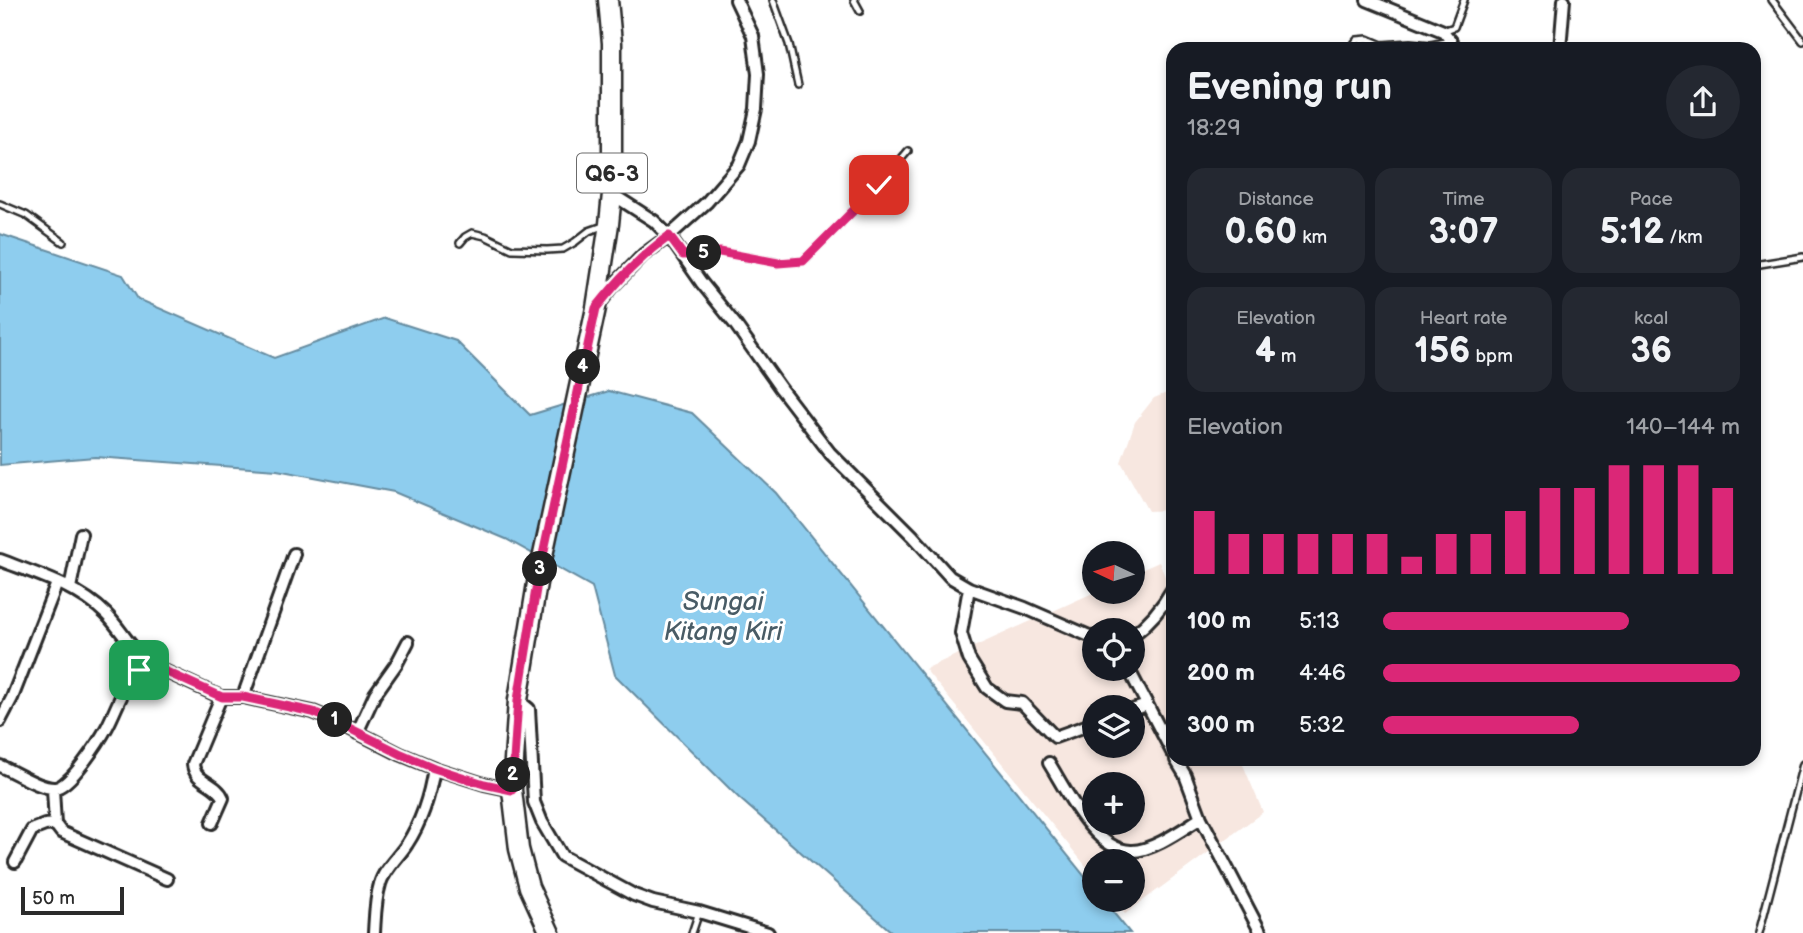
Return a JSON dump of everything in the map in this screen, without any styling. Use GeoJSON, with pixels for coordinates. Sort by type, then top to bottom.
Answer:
{"type":"FeatureCollection","features":[{"type":"Feature","properties":{"kind":"main road","name":"Q6-3"},"geometry":{"type":"LineString","coordinates":[[550,933],[529,887],[519,849],[512,790],[518,700],[537,583],[596,308],[609,224],[612,194],[612,43],[608,0]]}},
{"type":"Feature","properties":{"kind":"street"},"geometry":{"type":"LineString","coordinates":[[596,308],[643,256],[706,202],[738,165],[749,141],[757,110],[758,74],[753,36],[737,0]]}},
{"type":"Feature","properties":{"kind":"street"},"geometry":{"type":"LineString","coordinates":[[1561,42],[1564,0]]}},
{"type":"Feature","properties":{"kind":"street"},"geometry":{"type":"LineString","coordinates":[[1370,1],[1443,31],[1451,42]]}},
{"type":"Feature","properties":{"kind":"street"},"geometry":{"type":"LineString","coordinates":[[612,194],[654,221],[669,236],[830,453],[950,577],[969,588],[1082,633]]}},
{"type":"Feature","properties":{"kind":"street"},"geometry":{"type":"LineString","coordinates":[[70,588],[81,534]]}},
{"type":"Feature","properties":{"kind":"street"},"geometry":{"type":"LineString","coordinates":[[243,697],[294,554]]}},
{"type":"Feature","properties":{"kind":"street"},"geometry":{"type":"LineString","coordinates":[[0,559],[70,588],[105,612],[149,664],[222,697],[243,697],[313,712],[434,768],[512,790]]}},
{"type":"Feature","properties":{"kind":"street"},"geometry":{"type":"LineString","coordinates":[[0,721],[12,698],[57,583]]}},
{"type":"Feature","properties":{"kind":"street"},"geometry":{"type":"LineString","coordinates":[[969,588],[961,633],[969,659],[986,688],[1005,701],[1022,703],[1055,737],[1082,727]]}},
{"type":"Feature","properties":{"kind":"street"},"geometry":{"type":"LineString","coordinates":[[1145,625],[1166,599]]}},
{"type":"Feature","properties":{"kind":"street"},"geometry":{"type":"LineString","coordinates":[[357,733],[375,694],[408,642]]}},
{"type":"Feature","properties":{"kind":"street"},"geometry":{"type":"LineString","coordinates":[[0,766],[37,784],[53,789],[62,787],[106,730],[128,683],[139,670],[149,664]]}},
{"type":"Feature","properties":{"kind":"street"},"geometry":{"type":"LineString","coordinates":[[1135,681],[1166,741]]}},
{"type":"Feature","properties":{"kind":"street"},"geometry":{"type":"LineString","coordinates":[[212,823],[223,799],[220,792],[195,774],[193,764],[222,697]]}},
{"type":"Feature","properties":{"kind":"street"},"geometry":{"type":"LineString","coordinates":[[518,700],[529,709],[534,802],[542,822],[562,856],[634,895],[768,933]]}},
{"type":"Feature","properties":{"kind":"street"},"geometry":{"type":"LineString","coordinates":[[1049,763],[1088,824],[1102,839],[1118,849],[1133,851],[1148,848],[1201,818]]}},
{"type":"Feature","properties":{"kind":"street"},"geometry":{"type":"LineString","coordinates":[[1180,766],[1201,818],[1261,933]]}},
{"type":"Feature","properties":{"kind":"street"},"geometry":{"type":"LineString","coordinates":[[374,933],[374,915],[380,882],[407,845],[417,826],[426,804],[434,768]]}},
{"type":"Feature","properties":{"kind":"street"},"geometry":{"type":"LineString","coordinates":[[53,789],[55,824],[61,832],[167,879]]}},
{"type":"Feature","properties":{"kind":"street"},"geometry":{"type":"LineString","coordinates":[[15,862],[32,830],[55,824]]}},
{"type":"Feature","properties":{"kind":"lane"},"geometry":{"type":"LineString","coordinates":[[772,0],[789,44],[798,85]]}},
{"type":"Feature","properties":{"kind":"lane"},"geometry":{"type":"LineString","coordinates":[[854,0],[860,11]]}},
{"type":"Feature","properties":{"kind":"lane"},"geometry":{"type":"LineString","coordinates":[[1443,31],[1454,27],[1464,0]]}},
{"type":"Feature","properties":{"kind":"lane"},"geometry":{"type":"LineString","coordinates":[[1772,0],[1803,41]]}},
{"type":"Feature","properties":{"kind":"lane"},"geometry":{"type":"LineString","coordinates":[[1355,42],[1368,39],[1375,42]]}},
{"type":"Feature","properties":{"kind":"lane"},"geometry":{"type":"LineString","coordinates":[[683,255],[720,252],[778,263],[803,261],[908,152]]}},
{"type":"Feature","properties":{"kind":"lane"},"geometry":{"type":"LineString","coordinates":[[0,204],[26,215],[63,242]]}},
{"type":"Feature","properties":{"kind":"lane"},"geometry":{"type":"LineString","coordinates":[[460,243],[472,233],[512,249],[563,249],[589,231],[609,224]]}},
{"type":"Feature","properties":{"kind":"lane"},"geometry":{"type":"LineString","coordinates":[[1761,264],[1803,257]]}},
{"type":"Feature","properties":{"kind":"lane"},"geometry":{"type":"LineString","coordinates":[[1759,933],[1803,764]]}},
{"type":"Feature","properties":{"kind":"lane"},"geometry":{"type":"LineString","coordinates":[[692,933],[699,912]]}},
{"type":"Feature","properties":{"kind":"shaded area"},"geometry":{"type":"Polygon","coordinates":[[[1166,393],[1166,510],[1148,511],[1121,462],[1135,422],[1154,398],[1166,393]]]}},
{"type":"Feature","properties":{"kind":"shaded area"},"geometry":{"type":"Polygon","coordinates":[[[1159,562],[1166,579],[1166,766],[1244,766],[1263,812],[1145,899],[1145,849],[1082,849],[1082,861],[925,669],[1082,598],[1082,604],[1145,604],[1145,568],[1159,562]]]}},
{"type":"Feature","properties":{"kind":"water","name":"Sungai Kitang Kiri"},"geometry":{"type":"Polygon","coordinates":[[[0,234],[123,275],[138,299],[274,358],[385,318],[456,341],[530,415],[609,391],[692,413],[776,493],[1082,873],[1082,912],[1113,912],[1130,933],[893,933],[739,798],[615,675],[592,587],[506,539],[394,492],[277,470],[95,457],[0,465],[0,234]]]}},
{"type":"Feature","properties":{"kind":"route"},"geometry":{"type":"LineString","coordinates":[[139,670],[149,664],[222,697],[243,697],[313,712],[434,768],[512,790],[518,700],[537,583],[596,308],[643,256],[669,236],[683,255],[720,252],[778,263],[803,261],[879,185]]}}]}
